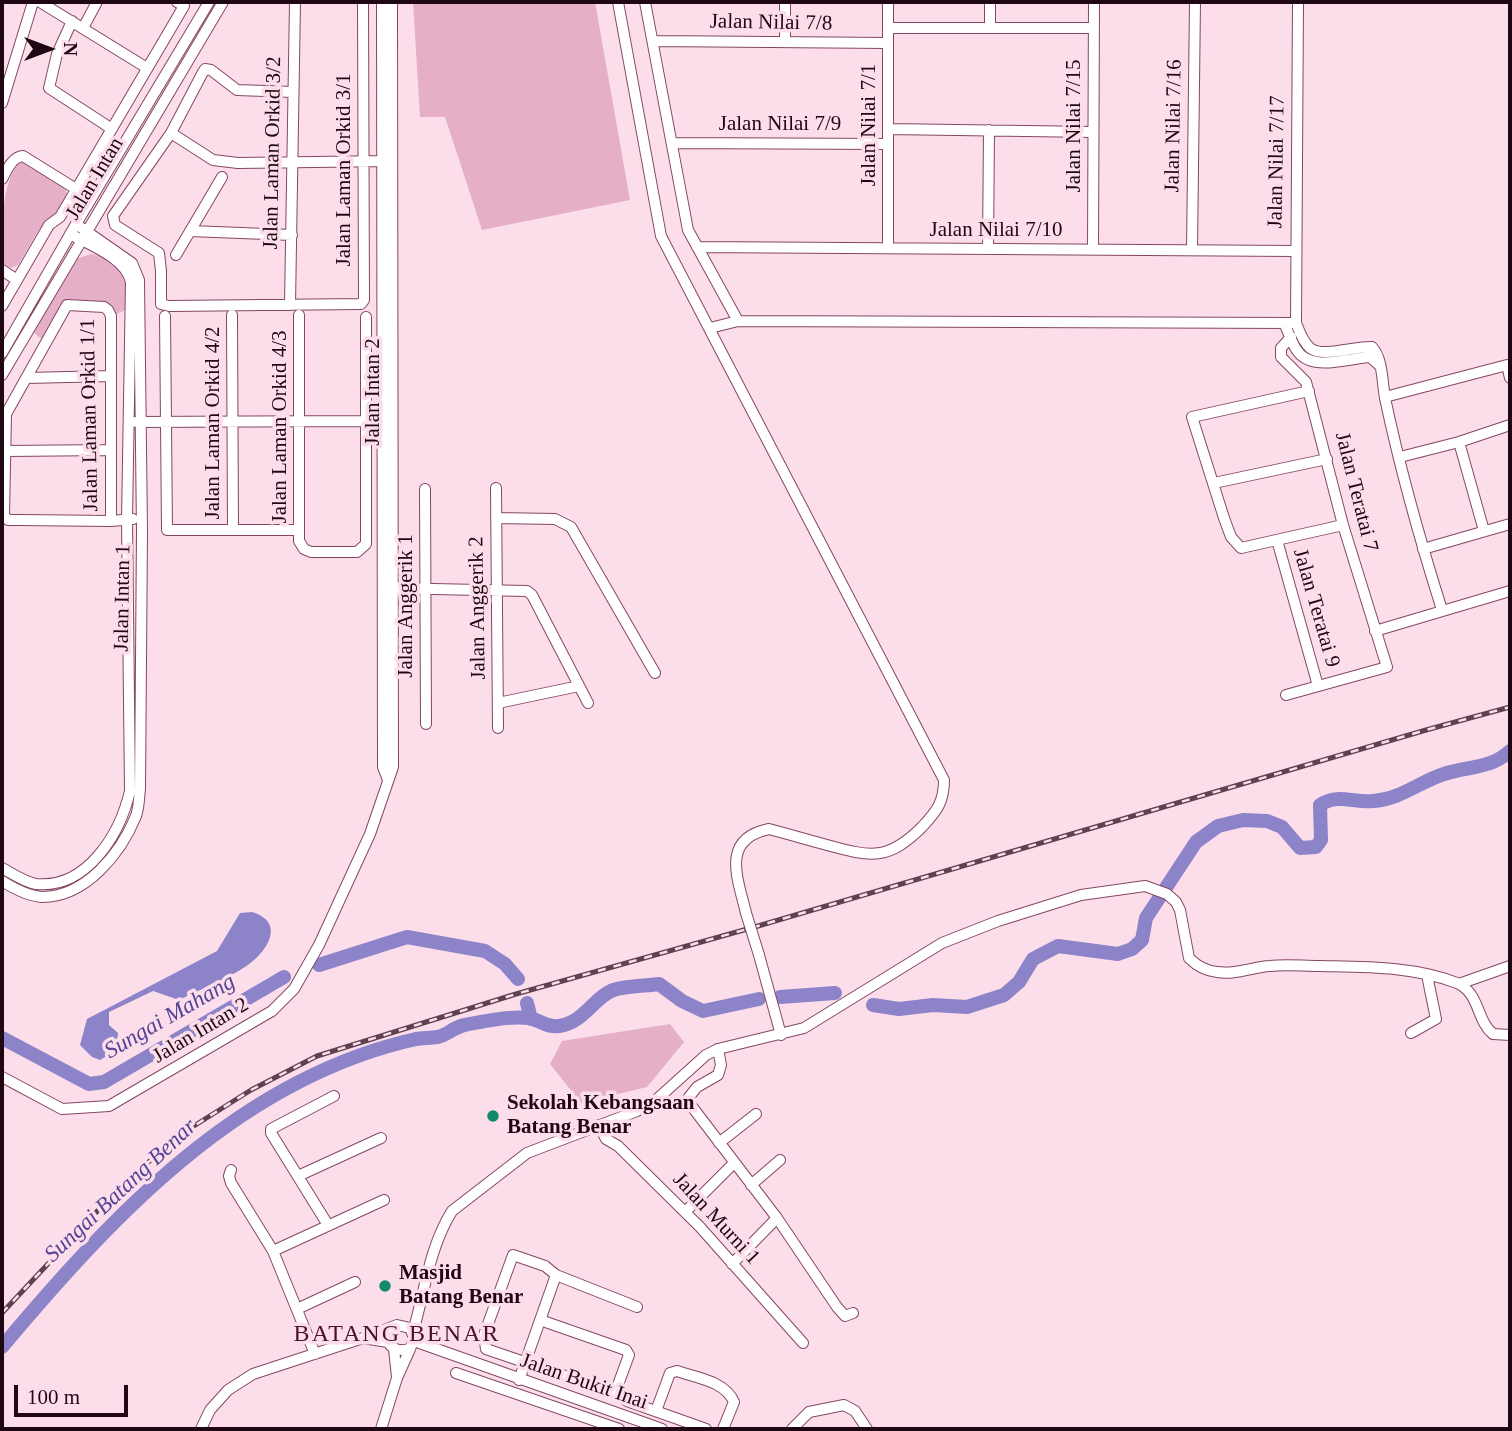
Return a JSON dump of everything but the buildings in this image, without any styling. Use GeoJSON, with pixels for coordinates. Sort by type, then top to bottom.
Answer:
{"type":"FeatureCollection","features":[{"type":"Feature","properties":{"kind":"street"},"geometry":{"type":"LineString","coordinates":[[2,103],[33,2]]}},
{"type":"Feature","properties":{"kind":"street"},"geometry":{"type":"LineString","coordinates":[[40,2],[147,68]]}},
{"type":"Feature","properties":{"kind":"street"},"geometry":{"type":"LineString","coordinates":[[83,28],[97,2]]}},
{"type":"Feature","properties":{"kind":"street","name":"Jalan Intan"},"geometry":{"type":"LineString","coordinates":[[2,353],[209,2]]}},
{"type":"Feature","properties":{"kind":"street","name":"Jalan Intan"},"geometry":{"type":"LineString","coordinates":[[2,375],[223,2]]}},
{"type":"Feature","properties":{"kind":"street","name":"Jalan Laman Orkid 3/2"},"geometry":{"type":"LineString","coordinates":[[290,305],[295,2]]}},
{"type":"Feature","properties":{"kind":"street","name":"Jalan Laman Orkid 3/1"},"geometry":{"type":"LineString","coordinates":[[290,305],[358,305],[364,300],[363,2]]}},
{"type":"Feature","properties":{"kind":"street","name":"Jalan Intan 2"},"geometry":{"type":"LineString","coordinates":[[382,2],[388,161]]}},
{"type":"Feature","properties":{"kind":"street","name":"Jalan Intan 2"},"geometry":{"type":"LineString","coordinates":[[2,1077],[62,1109],[109,1106],[272,1012],[294,989],[319,945],[385,795],[388,780],[383,767],[388,588],[388,161],[392,2]]}},
{"type":"Feature","properties":{"kind":"street"},"geometry":{"type":"LineString","coordinates":[[618,2],[661,236],[944,779],[943,802],[938,811],[908,841],[894,849],[862,855],[769,829],[747,837],[738,850],[734,862],[781,1035]]}},
{"type":"Feature","properties":{"kind":"street"},"geometry":{"type":"LineString","coordinates":[[645,2],[688,230],[738,321]]}},
{"type":"Feature","properties":{"kind":"street"},"geometry":{"type":"LineString","coordinates":[[785,2],[785,42]]}},
{"type":"Feature","properties":{"kind":"street","name":"Jalan Nilai 7/1"},"geometry":{"type":"LineString","coordinates":[[888,2],[888,248]]}},
{"type":"Feature","properties":{"kind":"street"},"geometry":{"type":"LineString","coordinates":[[990,2],[990,28]]}},
{"type":"Feature","properties":{"kind":"street","name":"Jalan Nilai 7/15"},"geometry":{"type":"LineString","coordinates":[[1093,250],[1094,2]]}},
{"type":"Feature","properties":{"kind":"street","name":"Jalan Nilai 7/16"},"geometry":{"type":"LineString","coordinates":[[1192,250],[1195,2]]}},
{"type":"Feature","properties":{"kind":"street","name":"Jalan Nilai 7/17"},"geometry":{"type":"LineString","coordinates":[[1296,323],[1298,2]]}},
{"type":"Feature","properties":{"kind":"street"},"geometry":{"type":"LineString","coordinates":[[2,306],[49,225],[60,217],[112,129],[180,4]]}},
{"type":"Feature","properties":{"kind":"street"},"geometry":{"type":"LineString","coordinates":[[72,22],[57,54],[48,88],[112,129]]}},
{"type":"Feature","properties":{"kind":"street"},"geometry":{"type":"LineString","coordinates":[[888,28],[1094,28]]}},
{"type":"Feature","properties":{"kind":"street","name":"Jalan Nilai 7/8"},"geometry":{"type":"LineString","coordinates":[[653,41],[888,43]]}},
{"type":"Feature","properties":{"kind":"street"},"geometry":{"type":"LineString","coordinates":[[293,92],[237,90],[211,70],[205,69],[171,133],[113,216],[113,221],[115,225],[159,253],[162,271],[161,304],[167,311],[166,530],[299,530]]}},
{"type":"Feature","properties":{"kind":"street"},"geometry":{"type":"LineString","coordinates":[[888,129],[1093,132]]}},
{"type":"Feature","properties":{"kind":"street"},"geometry":{"type":"LineString","coordinates":[[988,249],[989,130]]}},
{"type":"Feature","properties":{"kind":"street"},"geometry":{"type":"LineString","coordinates":[[171,133],[213,160],[238,163],[388,161]]}},
{"type":"Feature","properties":{"kind":"street","name":"Jalan Nilai 7/9"},"geometry":{"type":"LineString","coordinates":[[672,143],[888,144]]}},
{"type":"Feature","properties":{"kind":"street"},"geometry":{"type":"LineString","coordinates":[[2,179],[12,162],[18,156],[23,156],[76,189]]}},
{"type":"Feature","properties":{"kind":"street"},"geometry":{"type":"LineString","coordinates":[[176,255],[222,177]]}},
{"type":"Feature","properties":{"kind":"street"},"geometry":{"type":"LineString","coordinates":[[97,214],[98,238]]}},
{"type":"Feature","properties":{"kind":"street"},"geometry":{"type":"LineString","coordinates":[[73,229],[84,236]]}},
{"type":"Feature","properties":{"kind":"street"},"geometry":{"type":"LineString","coordinates":[[190,231],[292,235]]}},
{"type":"Feature","properties":{"kind":"street","name":"Jalan Intan 1"},"geometry":{"type":"LineString","coordinates":[[2,881],[16,889],[42,897],[67,892],[93,878],[110,861],[136,815],[140,789],[142,518],[137,271],[122,255],[98,238],[84,236]]}},
{"type":"Feature","properties":{"kind":"street","name":"Jalan Intan 1"},"geometry":{"type":"LineString","coordinates":[[2,867],[26,881],[38,884],[78,875],[88,868],[119,822],[130,791],[127,519],[131,282],[129,273],[119,262],[102,252],[84,236]]}},
{"type":"Feature","properties":{"kind":"street","name":"Jalan Nilai 7/10"},"geometry":{"type":"LineString","coordinates":[[697,247],[1295,251]]}},
{"type":"Feature","properties":{"kind":"street"},"geometry":{"type":"LineString","coordinates":[[71,258],[81,253],[102,252]]}},
{"type":"Feature","properties":{"kind":"street"},"geometry":{"type":"LineString","coordinates":[[2,270],[17,280]]}},
{"type":"Feature","properties":{"kind":"street","name":"Jalan Laman Orkid 1/1"},"geometry":{"type":"LineString","coordinates":[[67,305],[96,305],[108,310],[111,316],[111,521],[8,520],[5,515],[6,414],[26,378],[67,305]]}},
{"type":"Feature","properties":{"kind":"street"},"geometry":{"type":"LineString","coordinates":[[167,311],[290,305]]}},
{"type":"Feature","properties":{"kind":"street","name":"Jalan Laman Orkid 4/2"},"geometry":{"type":"LineString","coordinates":[[232,315],[233,530]]}},
{"type":"Feature","properties":{"kind":"street","name":"Jalan Laman Orkid 4/3"},"geometry":{"type":"LineString","coordinates":[[299,315],[299,541],[304,550],[357,551],[366,544],[366,422]]}},
{"type":"Feature","properties":{"kind":"street"},"geometry":{"type":"LineString","coordinates":[[129,422],[366,422],[366,317]]}},
{"type":"Feature","properties":{"kind":"street"},"geometry":{"type":"LineString","coordinates":[[710,328],[738,321],[1296,323],[1310,348],[1317,351],[1372,347],[1378,353],[1385,397],[1441,610]]}},
{"type":"Feature","properties":{"kind":"street"},"geometry":{"type":"LineString","coordinates":[[1284,323],[1300,354],[1313,361],[1322,363],[1370,357],[1380,365]]}},
{"type":"Feature","properties":{"kind":"street","name":"Jalan Teratai 7"},"geometry":{"type":"LineString","coordinates":[[1291,337],[1281,348],[1281,358],[1306,382],[1343,525],[1387,667],[1318,686]]}},
{"type":"Feature","properties":{"kind":"street"},"geometry":{"type":"LineString","coordinates":[[1385,397],[1507,365],[1510,378]]}},
{"type":"Feature","properties":{"kind":"street"},"geometry":{"type":"LineString","coordinates":[[26,378],[111,376]]}},
{"type":"Feature","properties":{"kind":"street"},"geometry":{"type":"LineString","coordinates":[[1309,391],[1192,417],[1231,537],[1241,548],[1343,525]]}},
{"type":"Feature","properties":{"kind":"street"},"geometry":{"type":"LineString","coordinates":[[1400,457],[1510,425]]}},
{"type":"Feature","properties":{"kind":"street"},"geometry":{"type":"LineString","coordinates":[[1459,442],[1483,531]]}},
{"type":"Feature","properties":{"kind":"street"},"geometry":{"type":"LineString","coordinates":[[6,451],[111,450]]}},
{"type":"Feature","properties":{"kind":"street"},"geometry":{"type":"LineString","coordinates":[[1214,483],[1326,458]]}},
{"type":"Feature","properties":{"kind":"street","name":"Jalan Anggerik 2"},"geometry":{"type":"LineString","coordinates":[[496,488],[498,728]]}},
{"type":"Feature","properties":{"kind":"street","name":"Jalan Anggerik 1"},"geometry":{"type":"LineString","coordinates":[[425,489],[426,724]]}},
{"type":"Feature","properties":{"kind":"street"},"geometry":{"type":"LineString","coordinates":[[111,521],[142,518]]}},
{"type":"Feature","properties":{"kind":"street"},"geometry":{"type":"LineString","coordinates":[[496,518],[555,519],[570,527],[655,673]]}},
{"type":"Feature","properties":{"kind":"street"},"geometry":{"type":"LineString","coordinates":[[1423,549],[1510,524]]}},
{"type":"Feature","properties":{"kind":"street","name":"Jalan Teratai 9"},"geometry":{"type":"LineString","coordinates":[[1277,540],[1318,686]]}},
{"type":"Feature","properties":{"kind":"street"},"geometry":{"type":"LineString","coordinates":[[388,588],[527,591],[532,595],[588,703]]}},
{"type":"Feature","properties":{"kind":"street"},"geometry":{"type":"LineString","coordinates":[[1375,631],[1510,591]]}},
{"type":"Feature","properties":{"kind":"street"},"geometry":{"type":"LineString","coordinates":[[1286,695],[1318,686]]}},
{"type":"Feature","properties":{"kind":"street"},"geometry":{"type":"LineString","coordinates":[[498,703],[579,687]]}},
{"type":"Feature","properties":{"kind":"street"},"geometry":{"type":"LineString","coordinates":[[381,1429],[412,1341],[420,1300],[439,1236],[452,1211],[527,1153],[637,1111],[656,1100],[706,1055],[718,1049],[804,1028],[905,964],[953,938],[1029,910],[1081,895],[1145,886],[1167,894],[1176,902],[1189,958],[1205,970],[1232,973],[1270,966],[1368,967],[1427,975],[1458,984],[1473,996],[1487,1029],[1493,1034],[1510,1035]]}},
{"type":"Feature","properties":{"kind":"street"},"geometry":{"type":"LineString","coordinates":[[1458,984],[1510,966]]}},
{"type":"Feature","properties":{"kind":"street"},"geometry":{"type":"LineString","coordinates":[[1412,1033],[1436,1019],[1427,975]]}},
{"type":"Feature","properties":{"kind":"street"},"geometry":{"type":"LineString","coordinates":[[776,1018],[785,1026],[804,1028]]}},
{"type":"Feature","properties":{"kind":"street"},"geometry":{"type":"LineString","coordinates":[[760,1040],[776,1018]]}},
{"type":"Feature","properties":{"kind":"street"},"geometry":{"type":"LineString","coordinates":[[718,1049],[721,1065],[718,1074],[696,1087],[690,1097],[690,1104],[777,1218],[837,1307],[845,1316],[853,1313]]}},
{"type":"Feature","properties":{"kind":"street"},"geometry":{"type":"LineString","coordinates":[[328,1225],[271,1129],[334,1096]]}},
{"type":"Feature","properties":{"kind":"street"},"geometry":{"type":"LineString","coordinates":[[719,1143],[756,1114]]}},
{"type":"Feature","properties":{"kind":"street","name":"Jalan Murni 1"},"geometry":{"type":"LineString","coordinates":[[599,1125],[606,1139],[618,1146],[685,1212],[803,1343]]}},
{"type":"Feature","properties":{"kind":"street"},"geometry":{"type":"LineString","coordinates":[[298,1176],[381,1138]]}},
{"type":"Feature","properties":{"kind":"street"},"geometry":{"type":"LineString","coordinates":[[751,1185],[780,1160]]}},
{"type":"Feature","properties":{"kind":"street"},"geometry":{"type":"LineString","coordinates":[[685,1212],[734,1163]]}},
{"type":"Feature","properties":{"kind":"street"},"geometry":{"type":"LineString","coordinates":[[231,1170],[231,1184],[273,1251],[315,1354]]}},
{"type":"Feature","properties":{"kind":"street"},"geometry":{"type":"LineString","coordinates":[[273,1251],[384,1200]]}},
{"type":"Feature","properties":{"kind":"street"},"geometry":{"type":"LineString","coordinates":[[732,1264],[777,1218]]}},
{"type":"Feature","properties":{"kind":"street"},"geometry":{"type":"LineString","coordinates":[[637,1307],[556,1275],[545,1266],[513,1255],[484,1335],[486,1349],[615,1393],[627,1401],[706,1429]]}},
{"type":"Feature","properties":{"kind":"street"},"geometry":{"type":"LineString","coordinates":[[519,1380],[556,1275]]}},
{"type":"Feature","properties":{"kind":"street"},"geometry":{"type":"LineString","coordinates":[[297,1309],[355,1282]]}},
{"type":"Feature","properties":{"kind":"street"},"geometry":{"type":"LineString","coordinates":[[397,1378],[388,1333],[420,1300]]}},
{"type":"Feature","properties":{"kind":"street"},"geometry":{"type":"LineString","coordinates":[[540,1320],[626,1350],[629,1355],[615,1393]]}},
{"type":"Feature","properties":{"kind":"street"},"geometry":{"type":"LineString","coordinates":[[201,1429],[210,1410],[228,1390],[253,1374],[397,1325],[407,1326],[412,1341]]}},
{"type":"Feature","properties":{"kind":"street"},"geometry":{"type":"LineString","coordinates":[[363,1338],[391,1345],[401,1351],[412,1341]]}},
{"type":"Feature","properties":{"kind":"street","name":"Jalan Bukit Inai"},"geometry":{"type":"LineString","coordinates":[[412,1341],[636,1425],[662,1429]]}},
{"type":"Feature","properties":{"kind":"street"},"geometry":{"type":"LineString","coordinates":[[656,1411],[670,1373],[677,1371],[723,1387],[730,1394],[734,1402],[723,1429]]}},
{"type":"Feature","properties":{"kind":"street"},"geometry":{"type":"LineString","coordinates":[[456,1373],[619,1429]]}},
{"type":"Feature","properties":{"kind":"street"},"geometry":{"type":"LineString","coordinates":[[208,1429],[218,1402]]}},
{"type":"Feature","properties":{"kind":"street"},"geometry":{"type":"LineString","coordinates":[[792,1429],[809,1412],[844,1405],[855,1411],[867,1429]]}},
{"type":"Feature","properties":{"kind":"shaded area"},"geometry":{"type":"Polygon","coordinates":[[[413,2],[595,2],[630,200],[482,230],[445,117],[420,117],[413,2]]]}},
{"type":"Feature","properties":{"kind":"shaded area"},"geometry":{"type":"Polygon","coordinates":[[[24,160],[64,185],[67,194],[55,214],[38,231],[18,265],[11,268],[2,263],[4,206],[10,178],[24,160]]]}},
{"type":"Feature","properties":{"kind":"shaded area"},"geometry":{"type":"Polygon","coordinates":[[[91,254],[112,261],[123,272],[128,309],[114,315],[67,301],[44,341],[31,330],[73,260],[91,254]]]}},
{"type":"Feature","properties":{"kind":"shaded area"},"geometry":{"type":"Polygon","coordinates":[[[252,912],[268,922],[271,929],[267,944],[256,959],[223,979],[179,1000],[153,991],[109,1012],[109,1025],[118,1033],[114,1050],[100,1060],[92,1057],[80,1045],[87,1019],[217,951],[240,913],[252,912]]]}},
{"type":"Feature","properties":{"kind":"shaded area"},"geometry":{"type":"Polygon","coordinates":[[[670,1024],[684,1042],[647,1087],[581,1103],[550,1064],[562,1041],[670,1024]]]}},
{"type":"Feature","properties":{"kind":"waterway","name":"Sungai Batang Benar"},"geometry":{"type":"LineString","coordinates":[[873,1005],[899,1009],[933,1005],[967,1007],[1004,995],[1019,982],[1033,959],[1058,946],[1118,954],[1132,949],[1142,940],[1146,918],[1196,842],[1218,826],[1243,820],[1267,821],[1282,827],[1300,848],[1316,847],[1321,840],[1320,805],[1327,801],[1383,800],[1435,777],[1495,761],[1510,751]]}},
{"type":"Feature","properties":{"kind":"waterway","name":"Sungai Mahang"},"geometry":{"type":"LineString","coordinates":[[319,965],[407,937],[485,951],[505,964],[518,979]]}},
{"type":"Feature","properties":{"kind":"waterway","name":"Sungai Mahang"},"geometry":{"type":"LineString","coordinates":[[2,1038],[89,1084],[104,1082],[284,977]]}},
{"type":"Feature","properties":{"kind":"waterway","name":"Sungai Batang Benar"},"geometry":{"type":"LineString","coordinates":[[2,1347],[44,1297],[135,1202],[185,1158],[237,1119],[293,1085],[352,1058],[416,1039],[440,1036],[468,1024],[520,1018],[533,1019],[551,1026],[567,1024],[581,1016],[605,995],[621,988],[659,984],[682,1001],[703,1011],[759,999]]}},
{"type":"Feature","properties":{"kind":"waterway","name":"Sungai Batang Benar"},"geometry":{"type":"LineString","coordinates":[[780,997],[835,993]]}},
{"type":"Feature","properties":{"kind":"waterway","name":"Sungai Mahang"},"geometry":{"type":"LineString","coordinates":[[527,1003],[531,1019]]}},
{"type":"Feature","properties":{"kind":"railway"},"geometry":{"type":"LineString","coordinates":[[2,1313],[118,1189],[178,1136],[251,1090],[317,1056],[516,994],[1510,707]]}},
{"type":"Feature","properties":{"kind":"place","name":"Sekolah Kebangsaan Batang Benar"},"geometry":{"type":"Point","coordinates":[493,1116]}},
{"type":"Feature","properties":{"kind":"place","name":"Masjid Batang Benar"},"geometry":{"type":"Point","coordinates":[385,1286]}},
{"type":"Feature","properties":{"kind":"district","name":"BATANG BENAR"},"geometry":{"type":"Point","coordinates":[397,1335]}}]}
